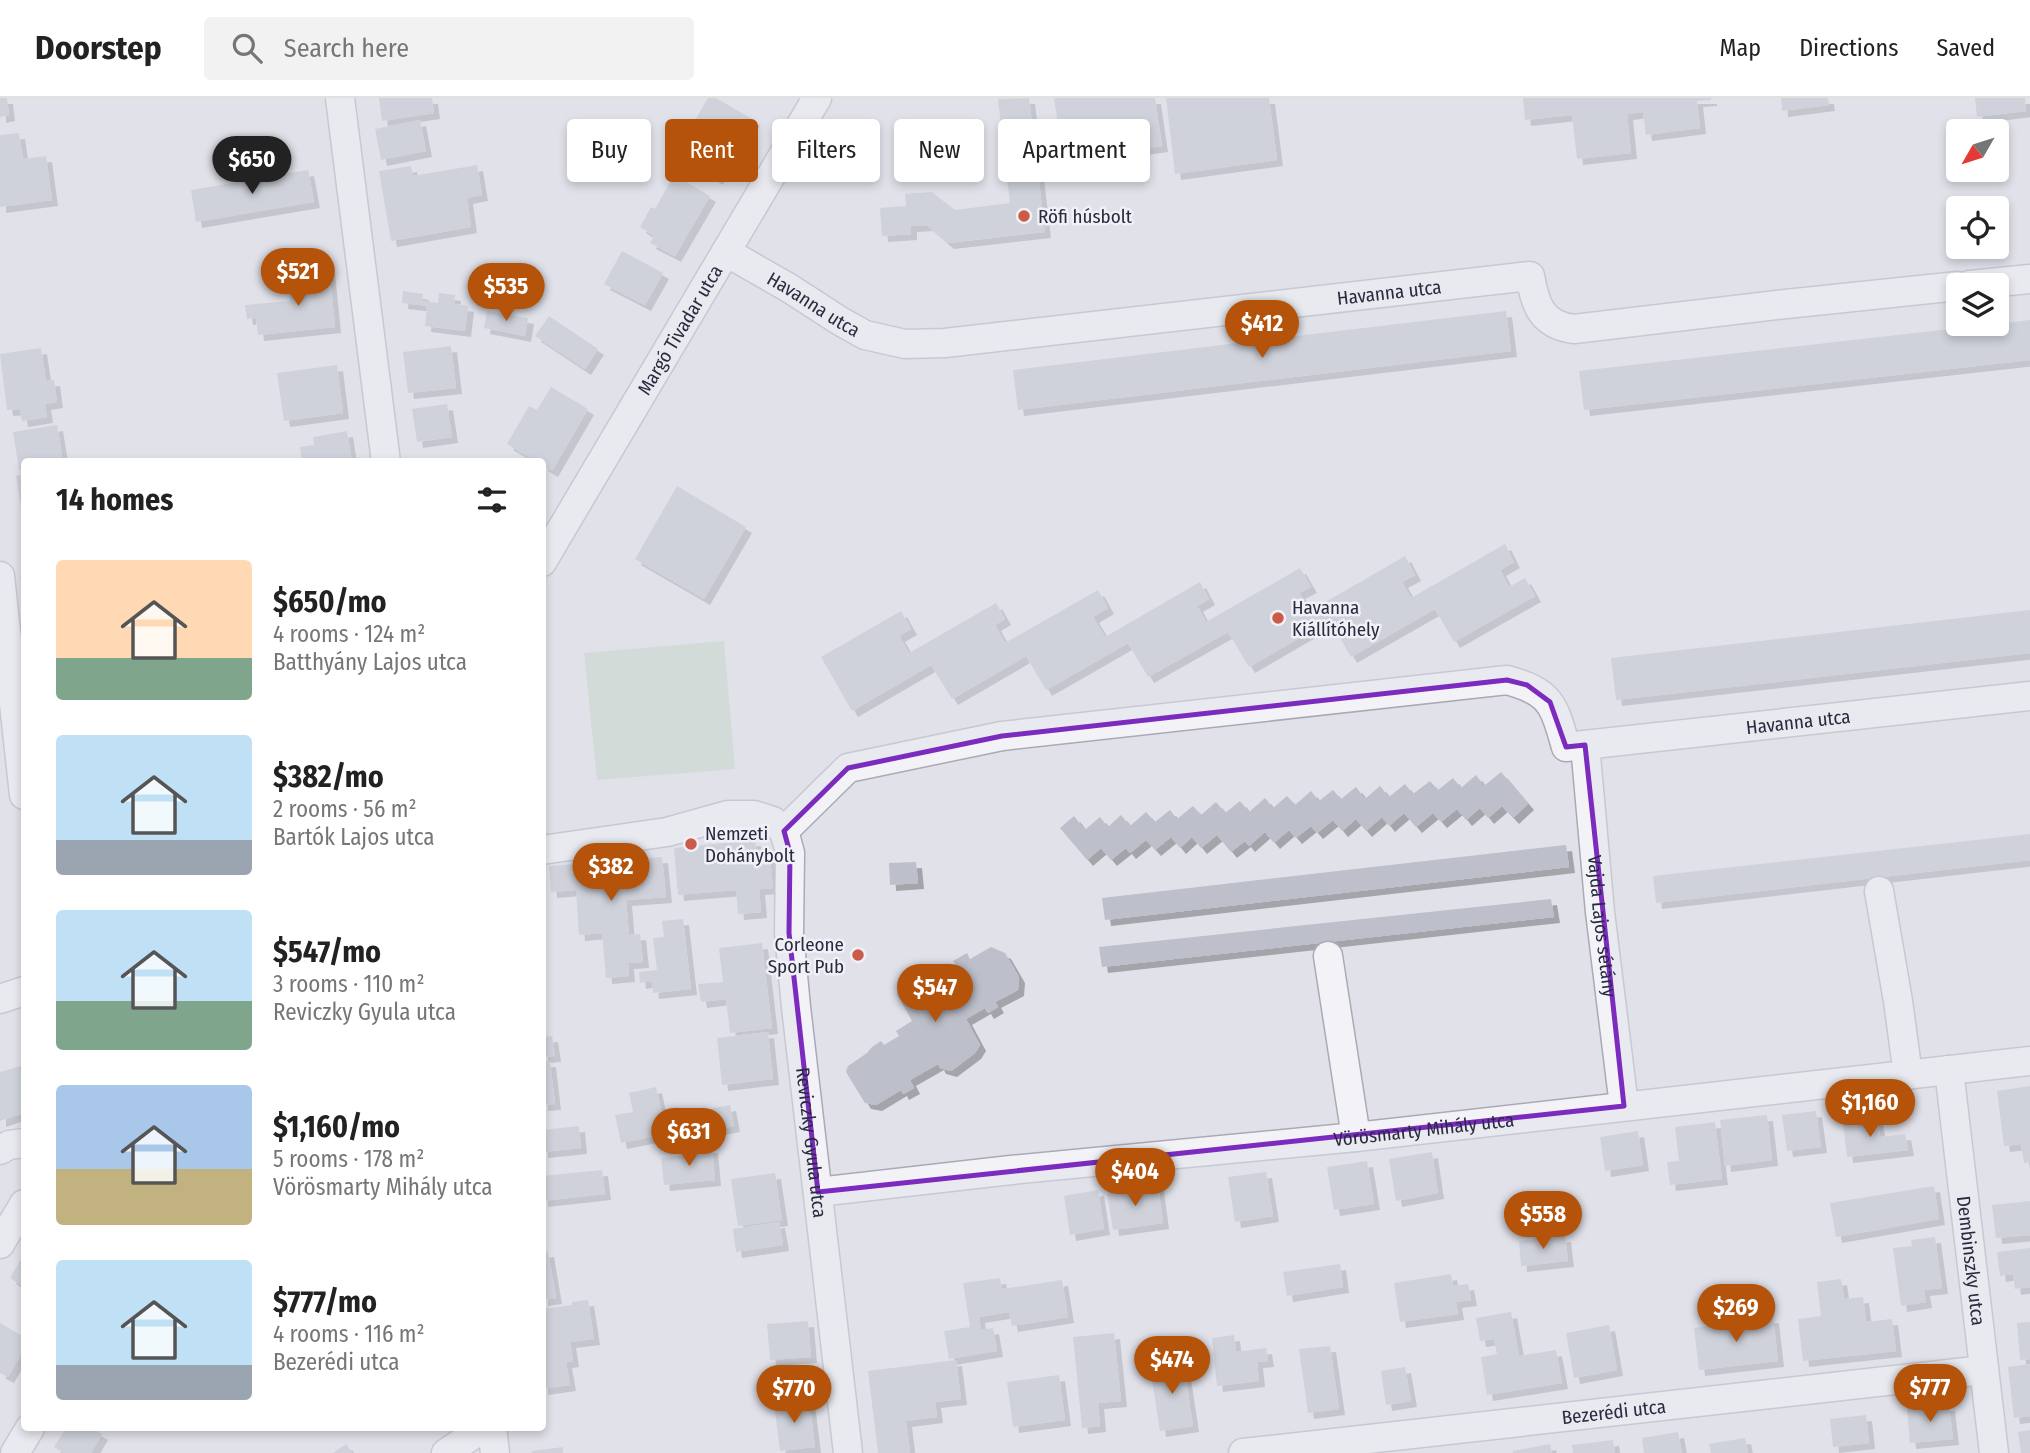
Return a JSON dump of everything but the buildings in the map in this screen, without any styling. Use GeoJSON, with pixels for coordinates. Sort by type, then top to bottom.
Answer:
{"type":"FeatureCollection","features":[{"type":"Feature","properties":{"kind":"street"},"geometry":{"type":"LineString","coordinates":[[340,98],[385,458]]}},
{"type":"Feature","properties":{"kind":"street","name":"Margó Tivadar utca"},"geometry":{"type":"LineString","coordinates":[[546,555],[817,98]]}},
{"type":"Feature","properties":{"kind":"street","name":"Havanna utca"},"geometry":{"type":"LineString","coordinates":[[726,252],[865,335],[905,344],[945,344],[1530,276],[1534,299],[1545,317],[1559,326],[1574,329],[1946,287]]}},
{"type":"Feature","properties":{"kind":"street"},"geometry":{"type":"LineString","coordinates":[[2009,281],[2030,279]]}},
{"type":"Feature","properties":{"kind":"street"},"geometry":{"type":"LineString","coordinates":[[0,576],[21,768]]}},
{"type":"Feature","properties":{"kind":"street","name":"Vajda Lajos sétány"},"geometry":{"type":"LineString","coordinates":[[783,831],[848,768],[1002,736],[1507,680],[1527,685],[1550,702],[1584,745],[1623,1106]]}},
{"type":"Feature","properties":{"kind":"street","name":"Havanna utca"},"geometry":{"type":"LineString","coordinates":[[1584,745],[2030,696]]}},
{"type":"Feature","properties":{"kind":"street"},"geometry":{"type":"LineString","coordinates":[[546,849],[667,832],[729,815],[754,815],[773,821],[783,831]]}},
{"type":"Feature","properties":{"kind":"street","name":"Reviczky Gyula utca"},"geometry":{"type":"LineString","coordinates":[[783,831],[790,853],[789,933],[796,1007],[848,1453]]}},
{"type":"Feature","properties":{"kind":"street"},"geometry":{"type":"LineString","coordinates":[[1879,891],[1908,1075]]}},
{"type":"Feature","properties":{"kind":"street"},"geometry":{"type":"LineString","coordinates":[[1328,956],[1356,1137]]}},
{"type":"Feature","properties":{"kind":"street"},"geometry":{"type":"LineString","coordinates":[[0,999],[21,992]]}},
{"type":"Feature","properties":{"kind":"street","name":"Vörösmarty Mihály utca"},"geometry":{"type":"LineString","coordinates":[[818,1192],[1011,1170],[1356,1137],[2030,1060]]}},
{"type":"Feature","properties":{"kind":"street","name":"Dembinszky utca"},"geometry":{"type":"LineString","coordinates":[[1949,1070],[1994,1453]]}},
{"type":"Feature","properties":{"kind":"street"},"geometry":{"type":"LineString","coordinates":[[0,1150],[21,1143]]}},
{"type":"Feature","properties":{"kind":"street"},"geometry":{"type":"LineString","coordinates":[[0,1244],[21,1209]]}},
{"type":"Feature","properties":{"kind":"street","name":"Bezerédi utca"},"geometry":{"type":"LineString","coordinates":[[1243,1453],[1984,1370]]}},
{"type":"Feature","properties":{"kind":"street"},"geometry":{"type":"LineString","coordinates":[[15,1453],[28,1431]]}},
{"type":"Feature","properties":{"kind":"street"},"geometry":{"type":"LineString","coordinates":[[446,1453],[479,1431]]}},
{"type":"Feature","properties":{"kind":"street"},"geometry":{"type":"LineString","coordinates":[[492,1431],[495,1453]]}},
{"type":"Feature","properties":{"kind":"highlighted area"},"geometry":{"type":"Polygon","coordinates":[[[1507,680],[1527,685],[1550,702],[1566,747],[1585,745],[1624,1106],[818,1192],[789,933],[790,853],[784,831],[848,768],[1002,736],[1507,680]]]}},
{"type":"Feature","properties":{"kind":"green space"},"geometry":{"type":"Polygon","coordinates":[[[724,641],[735,769],[597,780],[584,653],[724,641]]]}},
{"type":"Feature","properties":{"kind":"place","name":"Röfi húsbolt"},"geometry":{"type":"Point","coordinates":[1024,216]}},
{"type":"Feature","properties":{"kind":"place","name":"Havanna Kiállítóhely"},"geometry":{"type":"Point","coordinates":[1278,618]}},
{"type":"Feature","properties":{"kind":"place","name":"Nemzeti Dohánybolt"},"geometry":{"type":"Point","coordinates":[691,844]}},
{"type":"Feature","properties":{"kind":"place","name":"Corleone Sport Pub"},"geometry":{"type":"Point","coordinates":[858,955]}}]}
